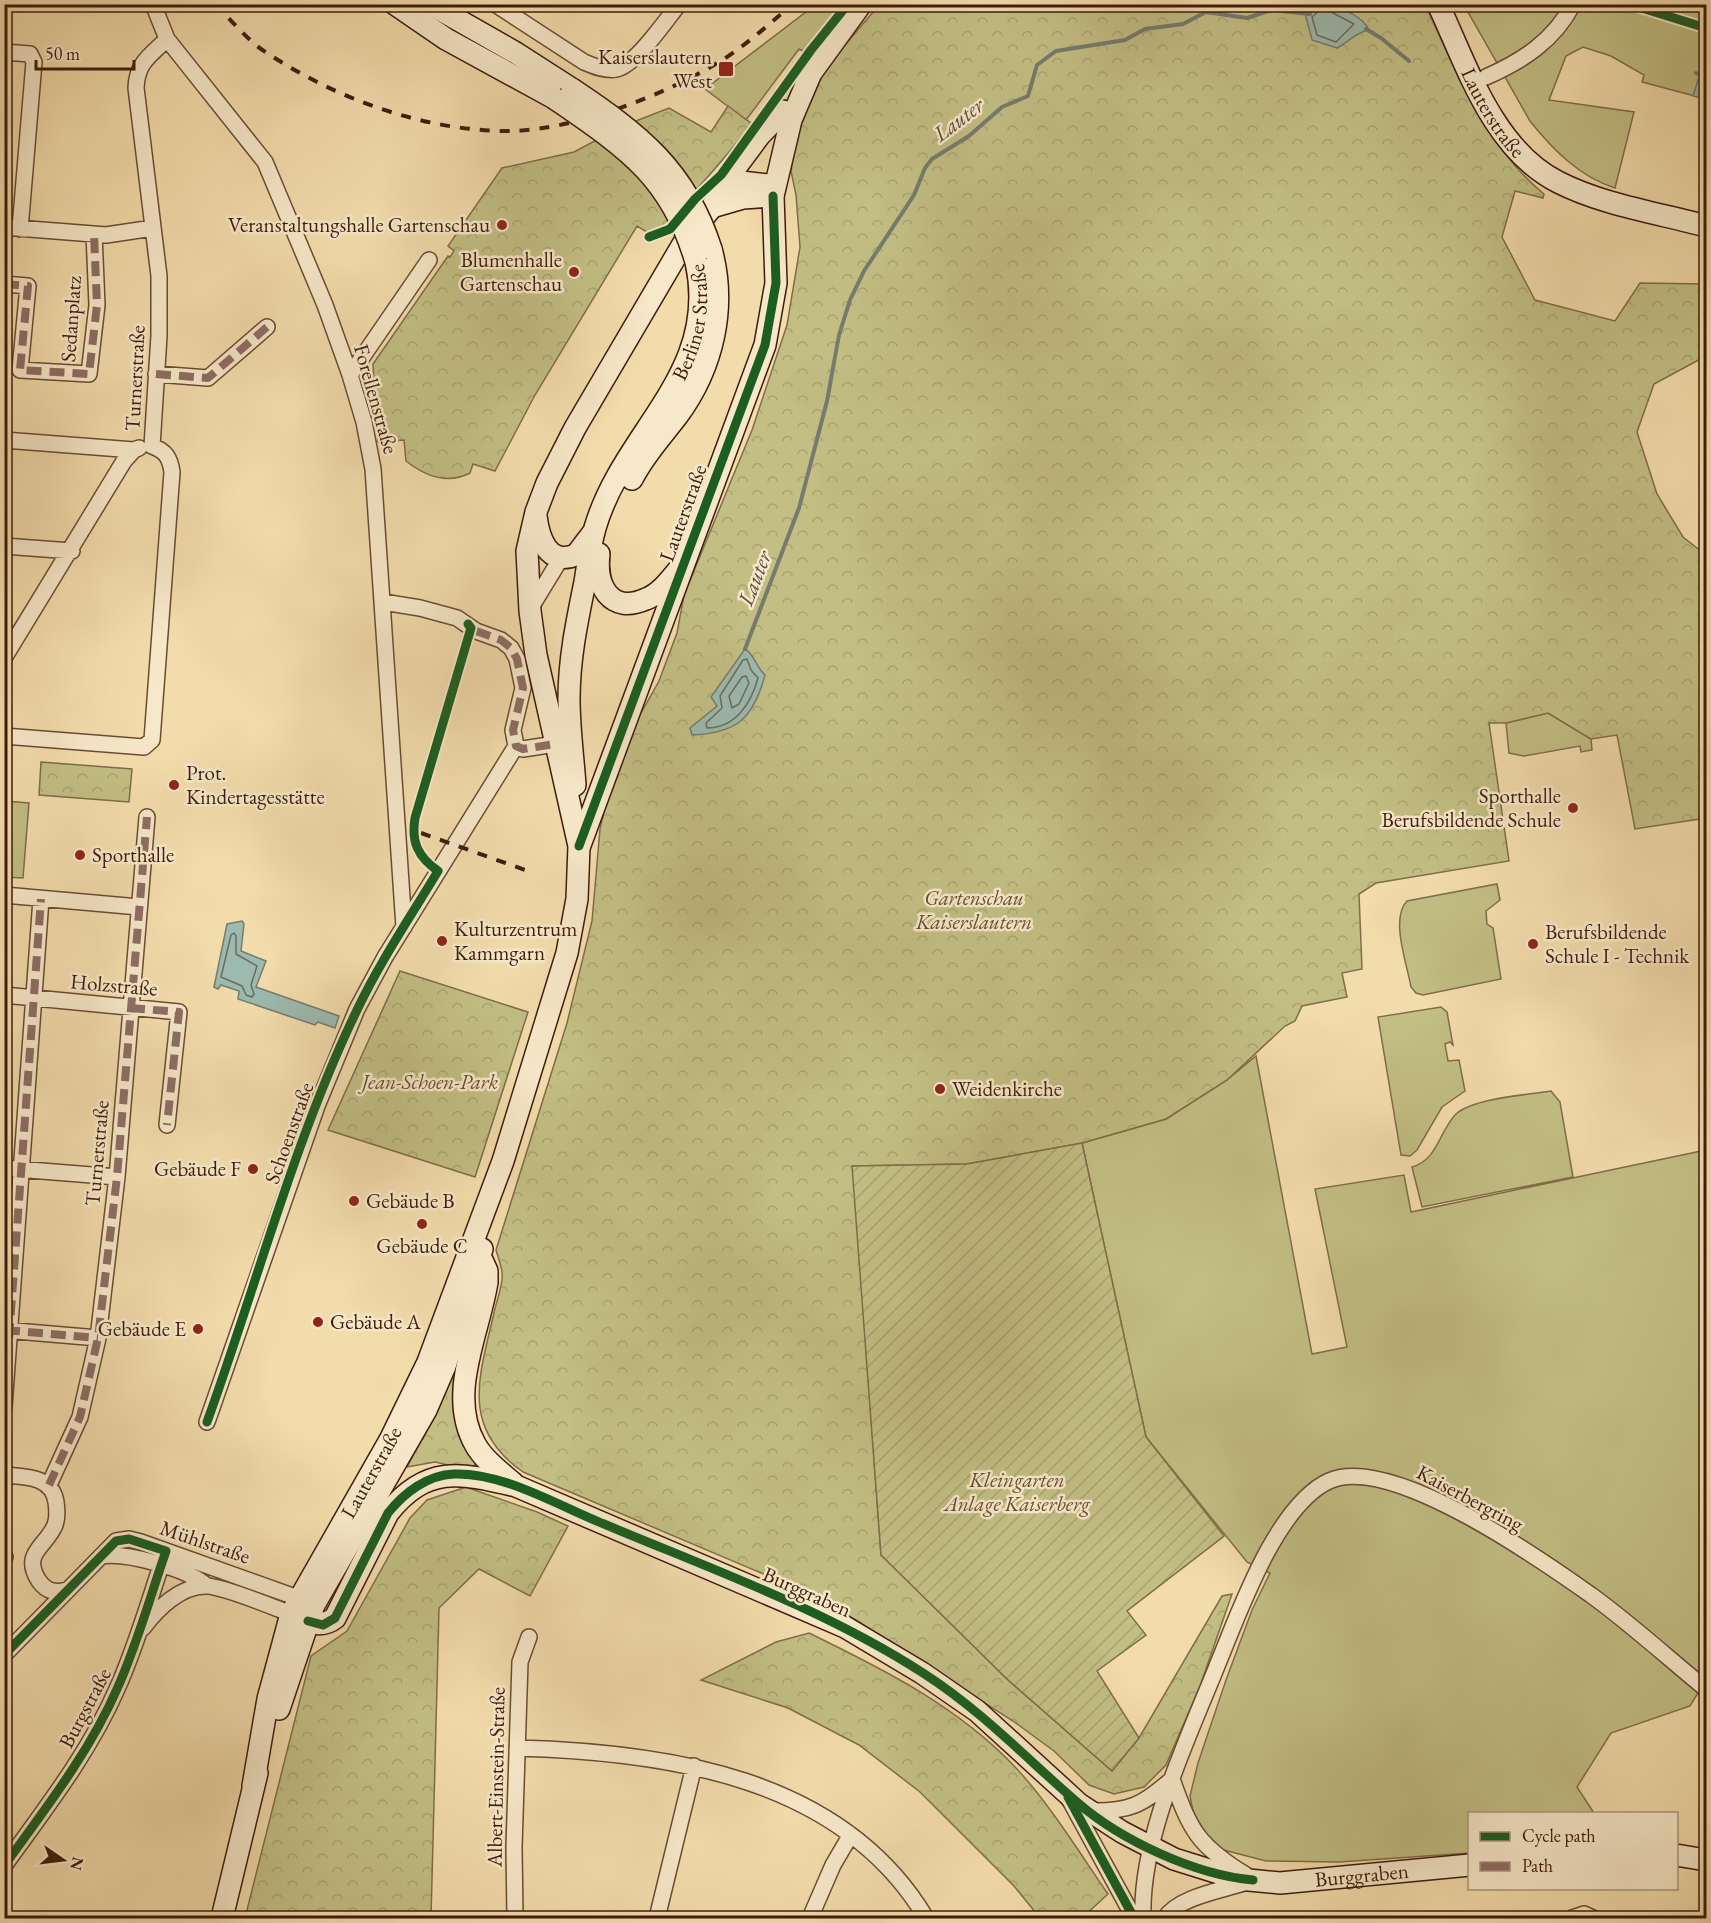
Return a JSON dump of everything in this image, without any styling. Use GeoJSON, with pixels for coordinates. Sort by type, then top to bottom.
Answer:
{"type":"FeatureCollection","features":[{"type":"Feature","properties":{"kind":"main road","name":"Berliner Straße"},"geometry":{"type":"LineString","coordinates":[[395,4],[446,39],[563,94],[631,130],[666,164],[687,193],[703,256],[700,300],[689,359],[669,398],[631,454],[595,528],[573,642],[569,700],[579,846]]}},
{"type":"Feature","properties":{"kind":"main road","name":"Berliner Straße"},"geometry":{"type":"LineString","coordinates":[[430,4],[516,52],[563,94]]}},
{"type":"Feature","properties":{"kind":"main road","name":"Lauterstraße"},"geometry":{"type":"LineString","coordinates":[[579,846],[599,787],[674,595],[682,565],[769,331],[776,283],[771,191],[772,146],[783,111],[861,4]]}},
{"type":"Feature","properties":{"kind":"main road","name":"Lauterstraße"},"geometry":{"type":"LineString","coordinates":[[1438,4],[1484,100],[1507,137],[1533,164],[1559,183],[1707,226]]}},
{"type":"Feature","properties":{"kind":"main road","name":"Lauterstraße"},"geometry":{"type":"LineString","coordinates":[[1449,4],[1510,119],[1530,145],[1581,190]]}},
{"type":"Feature","properties":{"kind":"main road","name":"Lauterstraße"},"geometry":{"type":"LineString","coordinates":[[771,191],[791,120],[811,73]]}},
{"type":"Feature","properties":{"kind":"main road"},"geometry":{"type":"LineString","coordinates":[[1484,100],[1486,77]]}},
{"type":"Feature","properties":{"kind":"main road"},"geometry":{"type":"LineString","coordinates":[[716,201],[759,136],[783,111]]}},
{"type":"Feature","properties":{"kind":"main road","name":"Lauterstraße"},"geometry":{"type":"LineString","coordinates":[[303,1610],[426,1410],[445,1366],[480,1254],[503,1161],[567,953],[577,899],[579,846],[536,655],[530,611],[527,551],[536,512],[547,483],[575,428],[686,239],[716,201],[741,182],[771,191]]}},
{"type":"Feature","properties":{"kind":"main road","name":"Berliner Straße"},"geometry":{"type":"LineString","coordinates":[[584,585],[634,474],[685,405],[704,368],[714,336],[718,300],[717,275],[703,256]]}},
{"type":"Feature","properties":{"kind":"main road"},"geometry":{"type":"LineString","coordinates":[[536,512],[540,541],[547,550],[561,558],[569,558],[583,550],[595,528]]}},
{"type":"Feature","properties":{"kind":"main road"},"geometry":{"type":"LineString","coordinates":[[600,550],[597,572],[600,585],[606,594],[622,602],[638,602],[654,595],[682,565]]}},
{"type":"Feature","properties":{"kind":"main road","name":"Lauterstraße"},"geometry":{"type":"LineString","coordinates":[[222,1918],[253,1786],[303,1610],[410,1403],[428,1362],[503,1161]]}},
{"type":"Feature","properties":{"kind":"main road"},"geometry":{"type":"LineString","coordinates":[[480,1254],[487,1271],[487,1282],[464,1378],[465,1416],[475,1444],[516,1486]]}},
{"type":"Feature","properties":{"kind":"main road","name":"Burggraben"},"geometry":{"type":"LineString","coordinates":[[303,1610],[330,1608],[350,1588],[388,1513],[399,1499],[415,1487],[432,1479],[453,1474],[516,1486],[845,1628],[922,1673],[977,1711],[1089,1811],[1152,1848],[1213,1873],[1280,1883],[1468,1865]]}},
{"type":"Feature","properties":{"kind":"main road"},"geometry":{"type":"LineString","coordinates":[[1678,1855],[1707,1860]]}},
{"type":"Feature","properties":{"kind":"street","name":"Forellenstraße"},"geometry":{"type":"LineString","coordinates":[[153,4],[167,39],[266,162],[325,305],[350,375],[371,452],[404,927]]}},
{"type":"Feature","properties":{"kind":"street"},"geometry":{"type":"LineString","coordinates":[[495,4],[584,62],[598,68],[617,69],[632,60],[679,4]]}},
{"type":"Feature","properties":{"kind":"street"},"geometry":{"type":"LineString","coordinates":[[1486,77],[1518,62],[1536,49],[1561,24],[1573,4]]}},
{"type":"Feature","properties":{"kind":"street","name":"Turnerstraße"},"geometry":{"type":"LineString","coordinates":[[4,736],[138,747],[144,747],[152,740],[172,472],[170,459],[162,449],[152,446],[159,293],[136,73],[167,39]]}},
{"type":"Feature","properties":{"kind":"street"},"geometry":{"type":"LineString","coordinates":[[4,52],[30,54],[34,62],[12,228],[123,234],[153,228]]}},
{"type":"Feature","properties":{"kind":"street","name":"Sedanplatz"},"geometry":{"type":"LineString","coordinates":[[4,284],[28,286],[20,370],[88,374],[97,305],[94,234]]}},
{"type":"Feature","properties":{"kind":"street"},"geometry":{"type":"LineString","coordinates":[[350,375],[429,260]]}},
{"type":"Feature","properties":{"kind":"street"},"geometry":{"type":"LineString","coordinates":[[156,374],[208,378],[267,327]]}},
{"type":"Feature","properties":{"kind":"street"},"geometry":{"type":"LineString","coordinates":[[4,440],[134,450],[152,446]]}},
{"type":"Feature","properties":{"kind":"street"},"geometry":{"type":"LineString","coordinates":[[4,658],[72,551],[124,461],[134,450]]}},
{"type":"Feature","properties":{"kind":"street"},"geometry":{"type":"LineString","coordinates":[[4,546],[72,551]]}},
{"type":"Feature","properties":{"kind":"street"},"geometry":{"type":"LineString","coordinates":[[530,611],[561,558]]}},
{"type":"Feature","properties":{"kind":"street"},"geometry":{"type":"LineString","coordinates":[[383,602],[420,608],[458,618],[476,631],[501,640],[511,648],[517,658],[523,688],[513,730],[516,746],[523,749],[555,744]]}},
{"type":"Feature","properties":{"kind":"street","name":"Schoenstraße"},"geometry":{"type":"LineString","coordinates":[[207,1422],[317,1106],[357,1010],[404,927],[516,746]]}},
{"type":"Feature","properties":{"kind":"street","name":"Turnerstraße"},"geometry":{"type":"LineString","coordinates":[[49,1485],[80,1417],[98,1338],[117,1177],[147,817]]}},
{"type":"Feature","properties":{"kind":"street"},"geometry":{"type":"LineString","coordinates":[[4,895],[139,907]]}},
{"type":"Feature","properties":{"kind":"street"},"geometry":{"type":"LineString","coordinates":[[4,1407],[41,898]]}},
{"type":"Feature","properties":{"kind":"street","name":"Holzstraße"},"geometry":{"type":"LineString","coordinates":[[4,995],[179,1012],[166,1125]]}},
{"type":"Feature","properties":{"kind":"street"},"geometry":{"type":"LineString","coordinates":[[4,1168],[117,1177]]}},
{"type":"Feature","properties":{"kind":"street"},"geometry":{"type":"LineString","coordinates":[[8,1330],[98,1338]]}},
{"type":"Feature","properties":{"kind":"street"},"geometry":{"type":"LineString","coordinates":[[4,1475],[29,1477],[49,1485],[55,1495],[58,1512],[55,1525],[35,1552],[33,1563],[36,1576],[44,1588],[55,1593],[67,1590]]}},
{"type":"Feature","properties":{"kind":"street","name":"Kaiserbergring"},"geometry":{"type":"LineString","coordinates":[[1143,1918],[1142,1902],[1152,1848],[1172,1779],[1243,1603],[1274,1542],[1291,1515],[1309,1494],[1330,1480],[1373,1477],[1416,1490],[1443,1504],[1502,1537],[1591,1595],[1707,1689]]}},
{"type":"Feature","properties":{"kind":"street","name":"Mühlstraße"},"geometry":{"type":"LineString","coordinates":[[4,1655],[116,1540],[129,1539],[166,1551],[303,1610]]}},
{"type":"Feature","properties":{"kind":"street","name":"Burgstraße"},"geometry":{"type":"LineString","coordinates":[[4,1866],[80,1756],[103,1718],[123,1674],[166,1551]]}},
{"type":"Feature","properties":{"kind":"street","name":"Mühlstraße"},"geometry":{"type":"LineString","coordinates":[[101,1556],[129,1555],[199,1579],[207,1586]]}},
{"type":"Feature","properties":{"kind":"street","name":"Mühlstraße"},"geometry":{"type":"LineString","coordinates":[[137,1635],[169,1600],[188,1590],[207,1586],[303,1610]]}},
{"type":"Feature","properties":{"kind":"street","name":"Albert-Einstein-Straße"},"geometry":{"type":"LineString","coordinates":[[515,1918],[520,1662],[529,1637]]}},
{"type":"Feature","properties":{"kind":"street"},"geometry":{"type":"LineString","coordinates":[[517,1748],[624,1754],[694,1766],[735,1776],[767,1789],[813,1811],[888,1865],[909,1889],[926,1918]]}},
{"type":"Feature","properties":{"kind":"street"},"geometry":{"type":"LineString","coordinates":[[657,1918],[694,1766]]}},
{"type":"Feature","properties":{"kind":"street"},"geometry":{"type":"LineString","coordinates":[[1089,1811],[1112,1812],[1134,1807],[1150,1799],[1172,1779],[1193,1832],[1221,1860],[1253,1880]]}},
{"type":"Feature","properties":{"kind":"street"},"geometry":{"type":"LineString","coordinates":[[1064,1789],[1134,1918]]}},
{"type":"Feature","properties":{"kind":"street"},"geometry":{"type":"LineString","coordinates":[[810,1918],[833,1865],[850,1836]]}},
{"type":"Feature","properties":{"kind":"street","name":"Burggraben"},"geometry":{"type":"LineString","coordinates":[[1165,1918],[1171,1909],[1190,1899],[1253,1880]]}},
{"type":"Feature","properties":{"kind":"street"},"geometry":{"type":"LineString","coordinates":[[1575,1917],[1584,1914],[1593,1918]]}},
{"type":"Feature","properties":{"kind":"green space"},"geometry":{"type":"Polygon","coordinates":[[[1687,4],[1706,9],[1706,99],[1642,82],[1644,75],[1611,56],[1583,47],[1566,56],[1549,100],[1634,112],[1615,188],[1579,170],[1539,132],[1530,121],[1464,5],[1687,4]]]}},
{"type":"Feature","properties":{"kind":"green space"},"geometry":{"type":"Polygon","coordinates":[[[815,5],[842,5],[803,51],[799,49],[746,120],[705,89],[815,5]]]}},
{"type":"Feature","properties":{"kind":"green space","name":"Gartenschau Kaiserslautern"},"geometry":{"type":"Polygon","coordinates":[[[879,5],[1425,5],[1461,82],[1489,131],[1523,175],[1544,194],[1543,198],[1515,191],[1502,237],[1535,300],[1615,321],[1640,283],[1706,284],[1706,356],[1654,384],[1637,432],[1657,494],[1683,537],[1706,555],[1706,818],[1635,829],[1617,735],[1591,739],[1548,713],[1506,723],[1489,723],[1509,861],[1376,883],[1359,894],[1362,969],[1342,973],[1347,997],[1302,1006],[1295,1021],[1285,1026],[1227,1080],[1166,1119],[1082,1143],[967,1164],[853,1166],[881,1555],[1007,1679],[1112,1771],[1139,1738],[1222,1596],[1232,1594],[1200,1686],[1166,1765],[1144,1787],[1114,1794],[1089,1785],[1054,1751],[1013,1721],[856,1620],[794,1587],[523,1472],[503,1455],[490,1438],[482,1419],[479,1400],[483,1359],[502,1282],[502,1269],[496,1250],[567,1023],[592,921],[600,829],[608,793],[636,722],[659,681],[677,633],[684,595],[752,430],[787,325],[800,247],[796,195],[791,171],[797,126],[822,72],[879,5]]]}},
{"type":"Feature","properties":{"kind":"green space"},"geometry":{"type":"Polygon","coordinates":[[[728,106],[752,124],[657,238],[637,226],[535,395],[495,471],[473,464],[470,473],[461,477],[436,477],[406,461],[404,440],[378,442],[373,364],[448,256],[450,257],[454,251],[448,246],[502,168],[574,152],[623,126],[669,108],[711,132],[728,106]]]}},
{"type":"Feature","properties":{"kind":"green space"},"geometry":{"type":"Polygon","coordinates":[[[1548,713],[1591,739],[1592,750],[1581,752],[1580,746],[1524,756],[1509,753],[1506,723],[1548,713]]]}},
{"type":"Feature","properties":{"kind":"green space"},"geometry":{"type":"Polygon","coordinates":[[[41,762],[132,769],[129,802],[39,795],[41,762]]]}},
{"type":"Feature","properties":{"kind":"green space"},"geometry":{"type":"Polygon","coordinates":[[[5,801],[29,803],[23,878],[5,877],[5,801]]]}},
{"type":"Feature","properties":{"kind":"green space"},"geometry":{"type":"Polygon","coordinates":[[[1497,884],[1500,900],[1486,911],[1487,924],[1493,928],[1501,979],[1423,995],[1416,993],[1411,987],[1401,942],[1400,918],[1407,901],[1497,884]]]}},
{"type":"Feature","properties":{"kind":"green space","name":"Jean-Schoen-Park"},"geometry":{"type":"Polygon","coordinates":[[[400,971],[528,1012],[475,1177],[328,1130],[400,971]]]}},
{"type":"Feature","properties":{"kind":"green space"},"geometry":{"type":"Polygon","coordinates":[[[1441,1007],[1447,1012],[1453,1045],[1450,1042],[1445,1044],[1448,1061],[1459,1060],[1465,1091],[1442,1107],[1417,1150],[1410,1156],[1401,1155],[1378,1017],[1441,1007]]]}},
{"type":"Feature","properties":{"kind":"green space"},"geometry":{"type":"Polygon","coordinates":[[[1256,1056],[1312,1354],[1347,1347],[1315,1189],[1404,1175],[1411,1212],[1706,1150],[1706,1680],[1690,1706],[1611,1733],[1577,1787],[1593,1812],[1468,1812],[1468,1853],[1339,1862],[1266,1861],[1216,1848],[1196,1827],[1190,1796],[1198,1763],[1252,1610],[1270,1573],[1247,1562],[1146,1437],[1082,1143],[1166,1119],[1227,1080],[1256,1056]]]}},
{"type":"Feature","properties":{"kind":"green space"},"geometry":{"type":"Polygon","coordinates":[[[1551,1091],[1560,1102],[1573,1177],[1422,1207],[1412,1167],[1421,1163],[1433,1152],[1456,1114],[1475,1104],[1551,1091]]]}},
{"type":"Feature","properties":{"kind":"green space","name":"Kleingarten Anlage Kaiserberg"},"geometry":{"type":"Polygon","coordinates":[[[1082,1143],[1146,1437],[1224,1536],[1127,1611],[1146,1635],[1097,1671],[1139,1738],[1112,1771],[1007,1679],[881,1555],[852,1166],[967,1164],[1082,1143]]]}},
{"type":"Feature","properties":{"kind":"green space"},"geometry":{"type":"Polygon","coordinates":[[[465,1344],[478,1462],[469,1470],[435,1462],[407,1467],[440,1405],[465,1344]]]}},
{"type":"Feature","properties":{"kind":"green space"},"geometry":{"type":"Polygon","coordinates":[[[466,1487],[537,1512],[568,1526],[530,1596],[479,1569],[439,1608],[431,1918],[245,1918],[311,1656],[347,1631],[410,1518],[427,1500],[466,1487]]]}},
{"type":"Feature","properties":{"kind":"green space"},"geometry":{"type":"Polygon","coordinates":[[[809,1633],[919,1691],[970,1726],[994,1746],[1040,1797],[1108,1894],[1082,1918],[1040,1918],[1014,1886],[920,1792],[859,1745],[788,1708],[701,1680],[776,1642],[809,1633]]]}},
{"type":"Feature","properties":{"kind":"water"},"geometry":{"type":"Polygon","coordinates":[[[1321,5],[1348,12],[1361,20],[1369,30],[1355,35],[1337,48],[1312,40],[1305,13],[1321,5]]]}},
{"type":"Feature","properties":{"kind":"water"},"geometry":{"type":"Polygon","coordinates":[[[1700,40],[1706,41],[1706,54],[1700,40]]]}},
{"type":"Feature","properties":{"kind":"water"},"geometry":{"type":"Polygon","coordinates":[[[1706,54],[1706,99],[1693,96],[1706,54]]]}},
{"type":"Feature","properties":{"kind":"water"},"geometry":{"type":"Polygon","coordinates":[[[745,649],[765,675],[755,703],[741,721],[732,727],[708,734],[692,735],[690,728],[717,706],[711,697],[745,649]]]}},
{"type":"Feature","properties":{"kind":"water"},"geometry":{"type":"Polygon","coordinates":[[[242,921],[244,924],[241,951],[266,961],[256,987],[339,1016],[335,1028],[318,1022],[315,1025],[238,999],[239,991],[221,985],[218,989],[214,987],[227,924],[242,921]]]}},
{"type":"Feature","properties":{"kind":"waterway","name":"Lauter"},"geometry":{"type":"LineString","coordinates":[[745,649],[799,508],[827,401],[839,335],[850,300],[864,271],[914,195],[925,168],[932,159],[969,136],[1002,107],[1028,96],[1037,65],[1056,51],[1125,40],[1145,29],[1183,24],[1206,12],[1247,18],[1272,10],[1310,14]]}},
{"type":"Feature","properties":{"kind":"waterway","name":"Lauter"},"geometry":{"type":"LineString","coordinates":[[1366,29],[1409,61]]}},
{"type":"Feature","properties":{"kind":"waterway","name":"Lauter"},"geometry":{"type":"LineString","coordinates":[[1696,73],[1706,77]]}},
{"type":"Feature","properties":{"kind":"railway"},"geometry":{"type":"LineString","coordinates":[[215,4],[261,49],[318,83],[349,97],[381,109],[446,125],[479,130],[512,131],[537,129],[590,118],[668,89],[735,52],[793,4]]}},
{"type":"Feature","properties":{"kind":"railway"},"geometry":{"type":"LineString","coordinates":[[421,833],[528,871]]}},
{"type":"Feature","properties":{"kind":"marked path"},"geometry":{"type":"LineString","coordinates":[[4,284],[28,286],[20,370],[89,374],[97,305],[94,234]]}},
{"type":"Feature","properties":{"kind":"marked path"},"geometry":{"type":"LineString","coordinates":[[156,374],[208,378],[267,327]]}},
{"type":"Feature","properties":{"kind":"marked path"},"geometry":{"type":"LineString","coordinates":[[476,631],[501,640],[511,648],[517,659],[523,688],[513,730],[516,746],[523,749],[555,744]]}},
{"type":"Feature","properties":{"kind":"marked path"},"geometry":{"type":"LineString","coordinates":[[49,1485],[80,1417],[98,1338],[117,1177],[147,817]]}},
{"type":"Feature","properties":{"kind":"marked path"},"geometry":{"type":"LineString","coordinates":[[4,1407],[41,899]]}},
{"type":"Feature","properties":{"kind":"marked path"},"geometry":{"type":"LineString","coordinates":[[130,1008],[179,1012],[167,1125]]}},
{"type":"Feature","properties":{"kind":"marked path"},"geometry":{"type":"LineString","coordinates":[[5,1330],[98,1338]]}},
{"type":"Feature","properties":{"kind":"cycle path"},"geometry":{"type":"LineString","coordinates":[[649,237],[670,229],[695,199],[721,175],[811,50],[848,4]]}},
{"type":"Feature","properties":{"kind":"cycle path"},"geometry":{"type":"LineString","coordinates":[[1629,4],[1706,28]]}},
{"type":"Feature","properties":{"kind":"cycle path"},"geometry":{"type":"LineString","coordinates":[[579,846],[765,345],[776,283],[773,196]]}},
{"type":"Feature","properties":{"kind":"cycle path"},"geometry":{"type":"LineString","coordinates":[[207,1422],[295,1160],[335,1057],[376,973],[438,871],[425,860],[415,842],[415,818],[471,628],[468,624]]}},
{"type":"Feature","properties":{"kind":"cycle path"},"geometry":{"type":"LineString","coordinates":[[308,1621],[323,1625],[335,1618],[388,1513],[409,1492],[425,1482],[444,1475],[473,1475],[492,1478],[767,1591],[846,1629],[944,1687],[984,1719],[1078,1803],[1116,1830],[1138,1843],[1184,1863],[1231,1877],[1253,1880]]}},
{"type":"Feature","properties":{"kind":"cycle path"},"geometry":{"type":"LineString","coordinates":[[4,1655],[116,1541],[129,1539],[166,1551],[131,1655],[106,1713],[80,1758],[4,1866]]}},
{"type":"Feature","properties":{"kind":"cycle path"},"geometry":{"type":"LineString","coordinates":[[1068,1797],[1134,1918]]}},
{"type":"Feature","properties":{"kind":"place","name":"Kaiserslautern West"},"geometry":{"type":"Point","coordinates":[726,69]}},
{"type":"Feature","properties":{"kind":"place","name":"Veranstaltungshalle Gartenschau"},"geometry":{"type":"Point","coordinates":[502,225]}},
{"type":"Feature","properties":{"kind":"place","name":"Blumenhalle Gartenschau"},"geometry":{"type":"Point","coordinates":[574,272]}},
{"type":"Feature","properties":{"kind":"place","name":"Prot. Kindertagesstätte"},"geometry":{"type":"Point","coordinates":[174,785]}},
{"type":"Feature","properties":{"kind":"place","name":"Sporthalle Berufsbildende Schule"},"geometry":{"type":"Point","coordinates":[1573,808]}},
{"type":"Feature","properties":{"kind":"place","name":"Sporthalle"},"geometry":{"type":"Point","coordinates":[80,855]}},
{"type":"Feature","properties":{"kind":"place","name":"Kulturzentrum Kammgarn"},"geometry":{"type":"Point","coordinates":[442,941]}},
{"type":"Feature","properties":{"kind":"place","name":"Berufsbildende Schule I - Technik"},"geometry":{"type":"Point","coordinates":[1533,944]}},
{"type":"Feature","properties":{"kind":"place","name":"Weidenkirche"},"geometry":{"type":"Point","coordinates":[940,1089]}},
{"type":"Feature","properties":{"kind":"place","name":"Gebäude F"},"geometry":{"type":"Point","coordinates":[253,1169]}},
{"type":"Feature","properties":{"kind":"place","name":"Gebäude B"},"geometry":{"type":"Point","coordinates":[354,1201]}},
{"type":"Feature","properties":{"kind":"place","name":"Gebäude C"},"geometry":{"type":"Point","coordinates":[422,1224]}},
{"type":"Feature","properties":{"kind":"place","name":"Gebäude A"},"geometry":{"type":"Point","coordinates":[318,1322]}},
{"type":"Feature","properties":{"kind":"place","name":"Gebäude E"},"geometry":{"type":"Point","coordinates":[198,1329]}}]}
